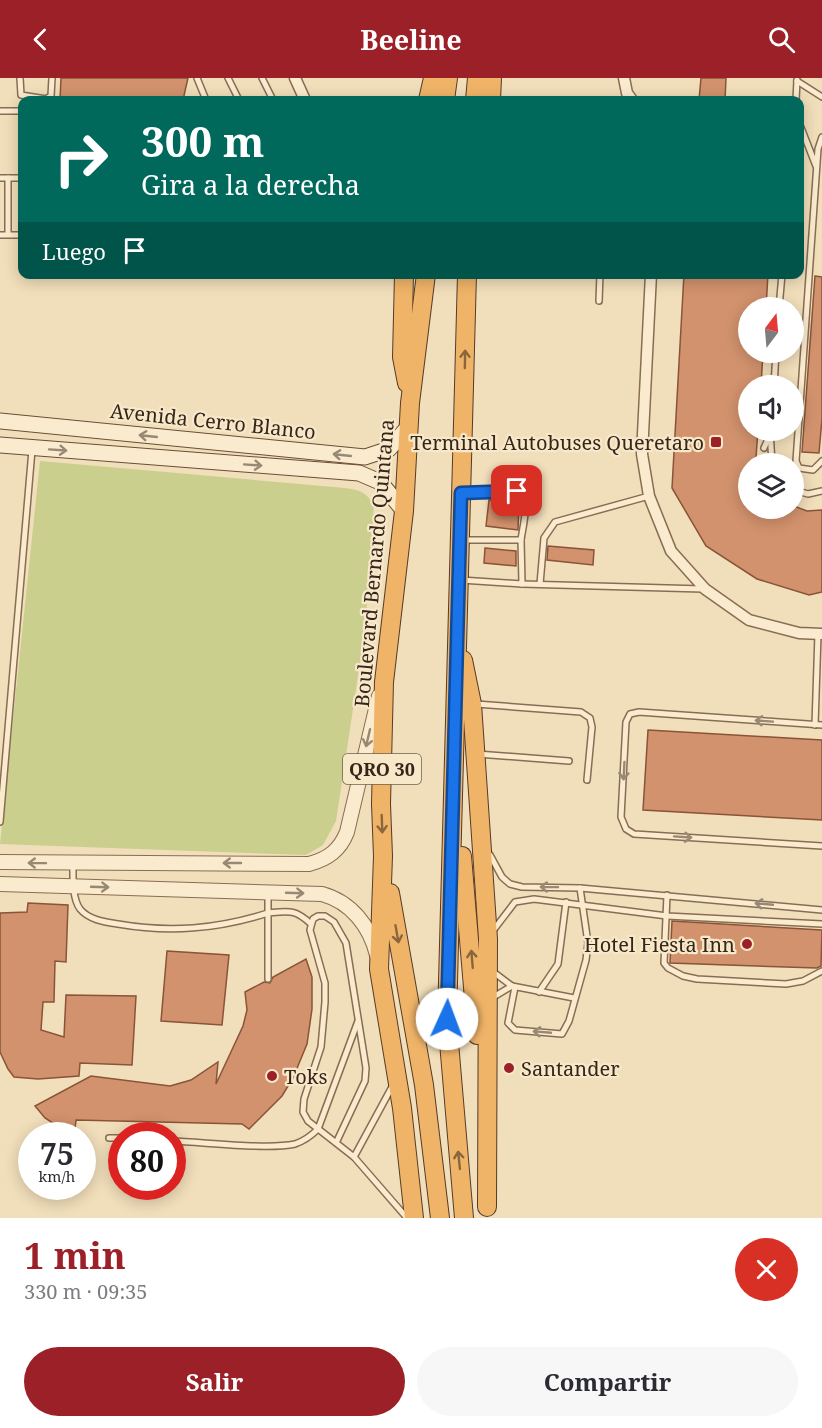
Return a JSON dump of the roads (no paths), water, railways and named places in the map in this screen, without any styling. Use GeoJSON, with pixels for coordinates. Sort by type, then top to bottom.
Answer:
{"type":"FeatureCollection","features":[{"type":"Feature","properties":{"kind":"highway"},"geometry":{"type":"LineString","coordinates":[[424,78],[426,96]]}},
{"type":"Feature","properties":{"kind":"highway"},"geometry":{"type":"LineString","coordinates":[[427,96],[433,78]]}},
{"type":"Feature","properties":{"kind":"highway"},"geometry":{"type":"LineString","coordinates":[[446,96],[448,78]]}},
{"type":"Feature","properties":{"kind":"highway"},"geometry":{"type":"LineString","coordinates":[[475,96],[477,78]]}},
{"type":"Feature","properties":{"kind":"highway"},"geometry":{"type":"LineString","coordinates":[[491,96],[492,78]]}},
{"type":"Feature","properties":{"kind":"highway"},"geometry":{"type":"LineString","coordinates":[[404,279],[402,357],[410,403]]}},
{"type":"Feature","properties":{"kind":"highway","name":"Boulevard Bernardo Quintana"},"geometry":{"type":"LineString","coordinates":[[414,1218],[397,1078],[379,969],[383,856],[381,804],[384,682],[404,511],[410,403],[425,279]]}},
{"type":"Feature","properties":{"kind":"highway"},"geometry":{"type":"LineString","coordinates":[[464,1218],[447,1019],[467,279]]}},
{"type":"Feature","properties":{"kind":"highway"},"geometry":{"type":"LineString","coordinates":[[457,629],[472,704],[488,939],[487,1212]]}},
{"type":"Feature","properties":{"kind":"highway"},"geometry":{"type":"LineString","coordinates":[[452,789],[460,835],[475,987],[487,1212]]}},
{"type":"Feature","properties":{"kind":"highway","name":"Boulevard Bernardo Quintana"},"geometry":{"type":"LineString","coordinates":[[383,856],[424,1085],[440,1218]]}},
{"type":"Feature","properties":{"kind":"main road","name":"Avenida Cerro Blanco"},"geometry":{"type":"LineString","coordinates":[[0,421],[365,457],[390,449],[410,426]]}},
{"type":"Feature","properties":{"kind":"main road","name":"Avenida Cerro Blanco"},"geometry":{"type":"LineString","coordinates":[[0,445],[359,473],[380,482],[404,511]]}},
{"type":"Feature","properties":{"kind":"street"},"geometry":{"type":"LineString","coordinates":[[296,78],[304,96]]}},
{"type":"Feature","properties":{"kind":"street"},"geometry":{"type":"LineString","coordinates":[[624,78],[629,96]]}},
{"type":"Feature","properties":{"kind":"street"},"geometry":{"type":"LineString","coordinates":[[651,279],[642,454],[649,496],[671,551],[705,589],[749,620],[799,633],[820,634]]}},
{"type":"Feature","properties":{"kind":"street"},"geometry":{"type":"LineString","coordinates":[[0,862],[309,864],[331,855],[340,847],[348,832],[369,730],[384,682]]}},
{"type":"Feature","properties":{"kind":"street"},"geometry":{"type":"LineString","coordinates":[[0,884],[322,894],[348,906],[359,917],[374,943],[379,969]]}},
{"type":"Feature","properties":{"kind":"lane"},"geometry":{"type":"LineString","coordinates":[[21,78],[21,95],[27,96]]}},
{"type":"Feature","properties":{"kind":"lane"},"geometry":{"type":"LineString","coordinates":[[51,96],[52,78]]}},
{"type":"Feature","properties":{"kind":"lane"},"geometry":{"type":"LineString","coordinates":[[197,78],[204,96]]}},
{"type":"Feature","properties":{"kind":"lane"},"geometry":{"type":"LineString","coordinates":[[228,78],[237,96]]}},
{"type":"Feature","properties":{"kind":"lane"},"geometry":{"type":"LineString","coordinates":[[262,78],[271,96]]}},
{"type":"Feature","properties":{"kind":"lane"},"geometry":{"type":"LineString","coordinates":[[797,80],[822,97]]}},
{"type":"Feature","properties":{"kind":"lane"},"geometry":{"type":"LineString","coordinates":[[796,96],[797,80]]}},
{"type":"Feature","properties":{"kind":"lane"},"geometry":{"type":"LineString","coordinates":[[0,111],[18,111]]}},
{"type":"Feature","properties":{"kind":"lane"},"geometry":{"type":"LineString","coordinates":[[804,135],[817,168]]}},
{"type":"Feature","properties":{"kind":"lane"},"geometry":{"type":"LineString","coordinates":[[822,137],[818,149],[795,461],[799,468],[813,471],[822,461]]}},
{"type":"Feature","properties":{"kind":"lane"},"geometry":{"type":"LineString","coordinates":[[0,178],[18,178]]}},
{"type":"Feature","properties":{"kind":"lane"},"geometry":{"type":"LineString","coordinates":[[8,178],[8,234]]}},
{"type":"Feature","properties":{"kind":"lane"},"geometry":{"type":"LineString","coordinates":[[0,235],[18,235]]}},
{"type":"Feature","properties":{"kind":"lane"},"geometry":{"type":"LineString","coordinates":[[599,302],[600,279]]}},
{"type":"Feature","properties":{"kind":"lane"},"geometry":{"type":"LineString","coordinates":[[780,297],[782,279]]}},
{"type":"Feature","properties":{"kind":"lane"},"geometry":{"type":"LineString","coordinates":[[764,448],[767,441]]}},
{"type":"Feature","properties":{"kind":"lane"},"geometry":{"type":"LineString","coordinates":[[0,822],[32,448]]}},
{"type":"Feature","properties":{"kind":"lane"},"geometry":{"type":"LineString","coordinates":[[461,493],[517,491],[523,496],[525,502],[520,540],[522,584]]}},
{"type":"Feature","properties":{"kind":"lane"},"geometry":{"type":"LineString","coordinates":[[804,493],[822,491]]}},
{"type":"Feature","properties":{"kind":"lane"},"geometry":{"type":"LineString","coordinates":[[540,584],[544,538],[555,522],[649,496]]}},
{"type":"Feature","properties":{"kind":"lane"},"geometry":{"type":"LineString","coordinates":[[459,541],[520,540]]}},
{"type":"Feature","properties":{"kind":"lane"},"geometry":{"type":"LineString","coordinates":[[459,580],[705,589]]}},
{"type":"Feature","properties":{"kind":"lane"},"geometry":{"type":"LineString","coordinates":[[815,725],[820,634]]}},
{"type":"Feature","properties":{"kind":"lane"},"geometry":{"type":"LineString","coordinates":[[472,704],[581,712],[590,718],[592,726],[587,780]]}},
{"type":"Feature","properties":{"kind":"lane"},"geometry":{"type":"LineString","coordinates":[[822,725],[639,712],[630,714],[626,722],[621,817],[626,829],[634,834],[822,846]]}},
{"type":"Feature","properties":{"kind":"lane"},"geometry":{"type":"LineString","coordinates":[[476,754],[569,761]]}},
{"type":"Feature","properties":{"kind":"lane"},"geometry":{"type":"LineString","coordinates":[[479,811],[494,866],[510,884],[522,887],[579,888],[667,895],[822,910]]}},
{"type":"Feature","properties":{"kind":"lane"},"geometry":{"type":"LineString","coordinates":[[73,864],[73,886],[80,909],[96,920],[155,930],[220,925],[268,913],[289,911],[299,913],[310,924],[325,983],[326,1002],[321,1047],[303,1112],[308,1121],[354,1157],[407,1218]]}},
{"type":"Feature","properties":{"kind":"lane"},"geometry":{"type":"LineString","coordinates":[[513,986],[508,1023],[516,1030],[562,1034],[566,1029],[574,998],[582,980],[588,943],[579,888]]}},
{"type":"Feature","properties":{"kind":"lane"},"geometry":{"type":"LineString","coordinates":[[268,892],[268,979]]}},
{"type":"Feature","properties":{"kind":"lane"},"geometry":{"type":"LineString","coordinates":[[667,895],[664,963],[668,968],[683,976],[786,984],[802,981],[822,971]]}},
{"type":"Feature","properties":{"kind":"lane"},"geometry":{"type":"LineString","coordinates":[[488,939],[503,915],[515,902],[534,899],[667,916],[822,924]]}},
{"type":"Feature","properties":{"kind":"lane"},"geometry":{"type":"LineString","coordinates":[[539,992],[558,964],[566,902]]}},
{"type":"Feature","properties":{"kind":"lane"},"geometry":{"type":"LineString","coordinates":[[310,924],[318,916],[325,916],[334,922],[346,943],[364,1050],[365,1081],[336,1143]]}},
{"type":"Feature","properties":{"kind":"lane"},"geometry":{"type":"LineString","coordinates":[[489,968],[513,986],[574,998]]}},
{"type":"Feature","properties":{"kind":"lane"},"geometry":{"type":"LineString","coordinates":[[489,1000],[513,986]]}},
{"type":"Feature","properties":{"kind":"lane"},"geometry":{"type":"LineString","coordinates":[[186,1142],[284,1145],[295,1144],[310,1137],[318,1129],[358,1019]]}},
{"type":"Feature","properties":{"kind":"lane"},"geometry":{"type":"LineString","coordinates":[[354,1157],[397,1078]]}},
{"type":"Feature","properties":{"kind":"place","name":"Terminal Autobuses Queretaro"},"geometry":{"type":"Point","coordinates":[716,442]}},
{"type":"Feature","properties":{"kind":"place","name":"Hotel Fiesta Inn"},"geometry":{"type":"Point","coordinates":[747,944]}},
{"type":"Feature","properties":{"kind":"place","name":"Santander"},"geometry":{"type":"Point","coordinates":[509,1068]}},
{"type":"Feature","properties":{"kind":"place","name":"Toks"},"geometry":{"type":"Point","coordinates":[272,1076]}}]}
